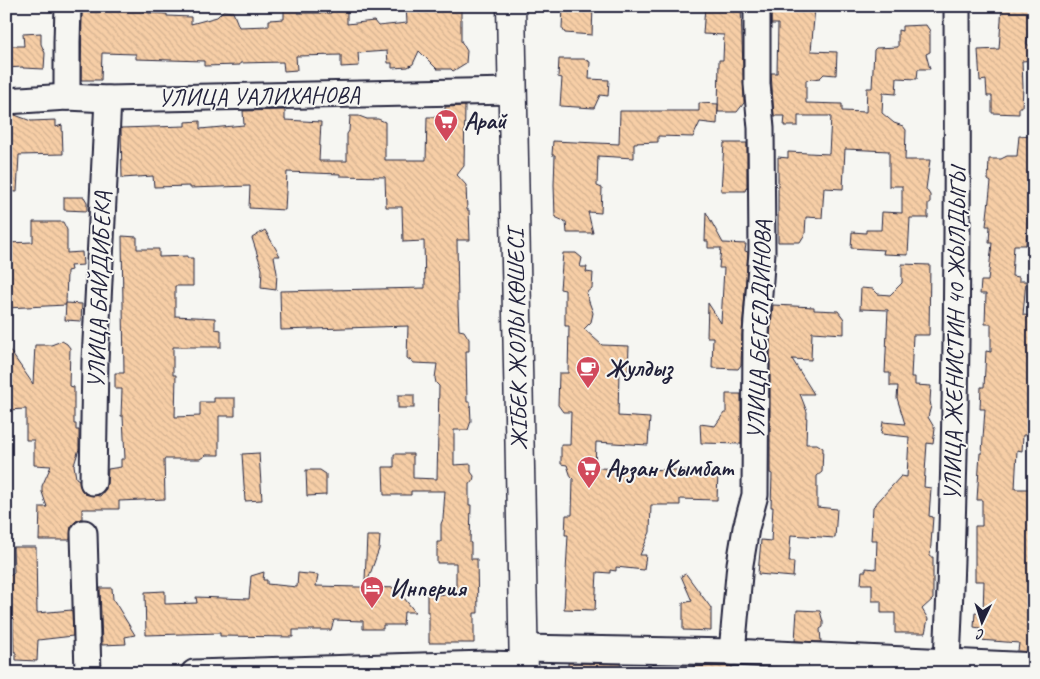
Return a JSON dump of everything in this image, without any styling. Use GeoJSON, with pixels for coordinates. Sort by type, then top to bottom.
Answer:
{"type":"FeatureCollection","features":[{"type":"Feature","properties":{"kind":"highway","name":"ЖІБЕК ЖОЛЫ КӨШЕСІ"},"geometry":{"type":"LineString","coordinates":[[511,6],[523,662]]}},
{"type":"Feature","properties":{"kind":"street"},"geometry":{"type":"LineString","coordinates":[[68,6],[68,97]]}},
{"type":"Feature","properties":{"kind":"street","name":"УЛИЦА БЕГЕЛДИНОВА"},"geometry":{"type":"LineString","coordinates":[[732,652],[740,564],[746,528],[755,495],[756,334],[762,252],[761,128],[757,84],[757,6]]}},
{"type":"Feature","properties":{"kind":"street","name":"УЛИЦА ЖЕНИСТИН 40 ЖЫЛДЫГЫ"},"geometry":{"type":"LineString","coordinates":[[947,661],[957,342],[957,6]]}},
{"type":"Feature","properties":{"kind":"street","name":"УЛИЦА УАЛИХАНОВА"},"geometry":{"type":"LineString","coordinates":[[6,100],[68,97],[108,99],[512,91]]}},
{"type":"Feature","properties":{"kind":"street","name":"УЛИЦА БАЙДИБЕКА"},"geometry":{"type":"LineString","coordinates":[[93,482],[96,341],[108,99]]}},
{"type":"Feature","properties":{"kind":"street"},"geometry":{"type":"LineString","coordinates":[[84,533],[88,673]]}},
{"type":"Feature","properties":{"kind":"street"},"geometry":{"type":"LineString","coordinates":[[194,673],[458,665],[732,652],[1034,666]]}},
{"type":"Feature","properties":{"kind":"building"},"geometry":{"type":"Polygon","coordinates":[[[331,6],[347,6],[347,24],[374,21],[378,26],[407,23],[406,6],[461,6],[461,41],[467,51],[466,63],[453,71],[451,69],[437,69],[419,51],[413,64],[408,67],[392,68],[392,63],[388,63],[387,51],[358,53],[359,66],[341,67],[341,55],[296,56],[297,70],[284,71],[283,62],[204,66],[204,61],[136,59],[136,54],[102,53],[101,80],[81,80],[82,12],[99,12],[110,7],[141,9],[149,13],[167,14],[167,16],[191,17],[191,24],[217,17],[223,11],[233,12],[239,27],[269,26],[269,20],[284,19],[284,9],[297,9],[298,13],[331,13],[331,6]]]}},
{"type":"Feature","properties":{"kind":"building"},"geometry":{"type":"Polygon","coordinates":[[[563,6],[593,6],[592,35],[565,33],[562,28],[563,6]]]}},
{"type":"Feature","properties":{"kind":"building"},"geometry":{"type":"Polygon","coordinates":[[[705,6],[741,6],[744,103],[737,112],[718,112],[719,60],[723,60],[724,35],[703,34],[705,6]]]}},
{"type":"Feature","properties":{"kind":"building"},"geometry":{"type":"Polygon","coordinates":[[[771,6],[815,8],[811,51],[837,52],[836,75],[824,74],[820,78],[806,80],[806,103],[842,104],[842,111],[866,112],[867,88],[872,88],[874,50],[876,48],[898,47],[898,30],[902,31],[902,26],[926,25],[930,31],[930,52],[926,54],[930,69],[918,69],[917,79],[897,78],[896,94],[883,93],[882,113],[894,123],[903,126],[906,130],[905,160],[930,160],[926,189],[930,195],[928,218],[910,218],[908,255],[883,254],[884,250],[851,248],[852,232],[866,233],[866,230],[881,230],[882,212],[902,213],[902,186],[889,186],[889,151],[845,149],[843,189],[824,188],[822,218],[806,217],[805,234],[800,242],[778,242],[778,157],[788,158],[788,152],[829,154],[831,116],[798,116],[798,126],[784,126],[785,116],[774,116],[771,73],[777,73],[778,24],[771,24],[771,6]]]}},
{"type":"Feature","properties":{"kind":"building"},"geometry":{"type":"Polygon","coordinates":[[[1002,6],[1034,6],[1034,12],[1029,20],[1027,44],[1033,48],[1034,60],[1022,61],[1022,107],[1019,107],[1019,114],[992,113],[992,96],[987,96],[986,80],[980,81],[978,50],[999,49],[1002,6]]]}},
{"type":"Feature","properties":{"kind":"building"},"geometry":{"type":"Polygon","coordinates":[[[41,33],[41,44],[45,53],[44,69],[6,68],[6,46],[24,46],[23,34],[41,33]]]}},
{"type":"Feature","properties":{"kind":"building"},"geometry":{"type":"Polygon","coordinates":[[[559,59],[584,59],[590,62],[589,79],[609,80],[608,96],[600,95],[594,108],[560,106],[562,78],[558,77],[559,59]]]}},
{"type":"Feature","properties":{"kind":"building"},"geometry":{"type":"Polygon","coordinates":[[[699,103],[718,104],[717,124],[700,122],[693,137],[658,136],[658,142],[634,143],[634,158],[598,156],[597,186],[602,188],[601,213],[588,212],[593,233],[567,233],[566,222],[555,217],[555,155],[552,155],[553,141],[619,144],[620,111],[699,111],[699,103]]]}},
{"type":"Feature","properties":{"kind":"building"},"geometry":{"type":"Polygon","coordinates":[[[465,106],[464,166],[457,175],[466,185],[470,240],[457,240],[458,306],[459,330],[464,331],[469,339],[469,351],[466,351],[467,402],[470,402],[471,421],[468,430],[454,430],[454,465],[471,464],[471,472],[474,476],[473,482],[469,484],[469,505],[471,505],[470,543],[471,559],[477,559],[478,613],[474,613],[474,643],[429,643],[427,594],[456,595],[456,563],[437,563],[437,542],[441,542],[445,491],[411,491],[411,495],[384,495],[383,467],[394,467],[394,454],[413,454],[413,478],[437,479],[439,386],[435,378],[437,364],[414,363],[407,358],[408,326],[281,330],[280,291],[425,288],[424,241],[403,242],[402,207],[386,207],[385,177],[287,172],[285,210],[249,208],[250,186],[154,187],[153,176],[122,178],[121,128],[185,126],[185,122],[200,121],[200,129],[244,125],[243,111],[285,110],[285,120],[321,122],[319,161],[347,161],[347,134],[350,116],[359,116],[385,122],[385,160],[426,160],[427,117],[445,117],[445,107],[465,106]]]}},
{"type":"Feature","properties":{"kind":"building"},"geometry":{"type":"Polygon","coordinates":[[[6,115],[15,115],[31,121],[56,120],[56,127],[62,125],[63,154],[19,155],[17,192],[6,191],[6,115]]]}},
{"type":"Feature","properties":{"kind":"building"},"geometry":{"type":"Polygon","coordinates":[[[1019,136],[1034,137],[1034,200],[1029,199],[1026,245],[1014,245],[1012,276],[1019,277],[1019,281],[1026,281],[1023,315],[1034,316],[1034,435],[1023,435],[1022,451],[1017,450],[1015,489],[1034,489],[1034,513],[1030,527],[1034,527],[1034,652],[1018,651],[1019,643],[979,640],[980,628],[974,627],[975,612],[983,613],[984,581],[975,581],[975,526],[982,526],[982,500],[977,500],[985,409],[980,409],[981,387],[984,387],[986,351],[991,352],[991,324],[985,324],[986,294],[980,294],[981,281],[988,281],[992,243],[989,243],[990,226],[986,226],[991,182],[988,180],[989,159],[1017,156],[1019,136]]]}},
{"type":"Feature","properties":{"kind":"building"},"geometry":{"type":"Polygon","coordinates":[[[724,143],[747,143],[747,186],[745,191],[721,191],[724,143]]]}},
{"type":"Feature","properties":{"kind":"building"},"geometry":{"type":"Polygon","coordinates":[[[64,197],[84,197],[87,202],[87,211],[64,210],[64,197]]]}},
{"type":"Feature","properties":{"kind":"building"},"geometry":{"type":"Polygon","coordinates":[[[706,212],[723,243],[746,244],[745,251],[748,252],[741,365],[738,369],[712,368],[713,337],[707,337],[708,303],[721,323],[724,268],[719,268],[721,248],[708,248],[708,241],[705,241],[706,212]]]}},
{"type":"Feature","properties":{"kind":"building"},"geometry":{"type":"Polygon","coordinates":[[[33,222],[63,222],[67,230],[67,253],[82,252],[83,265],[70,266],[71,270],[67,271],[66,305],[6,308],[6,243],[33,242],[33,222]]]}},
{"type":"Feature","properties":{"kind":"building"},"geometry":{"type":"Polygon","coordinates":[[[265,230],[280,256],[274,256],[277,273],[276,290],[261,288],[262,269],[252,238],[265,230]]]}},
{"type":"Feature","properties":{"kind":"building"},"geometry":{"type":"Polygon","coordinates":[[[122,236],[137,237],[137,249],[159,249],[159,257],[187,256],[187,258],[193,258],[193,286],[175,286],[175,316],[215,318],[215,329],[221,330],[221,347],[173,347],[173,375],[176,375],[175,417],[200,416],[200,402],[214,402],[214,398],[235,398],[235,416],[219,416],[219,455],[206,455],[200,459],[164,459],[165,499],[119,501],[119,509],[82,509],[82,519],[76,521],[71,527],[70,540],[39,540],[40,507],[47,507],[42,486],[51,466],[34,465],[34,440],[26,440],[26,409],[6,410],[6,345],[33,384],[35,345],[51,345],[62,341],[70,348],[69,386],[74,387],[74,424],[76,424],[76,430],[79,430],[79,449],[74,465],[76,478],[79,480],[81,489],[85,494],[100,496],[106,489],[108,469],[121,467],[121,459],[125,459],[123,416],[121,416],[122,389],[115,389],[115,373],[124,373],[122,236]]]}},
{"type":"Feature","properties":{"kind":"building"},"geometry":{"type":"Polygon","coordinates":[[[563,253],[576,253],[582,258],[580,267],[587,267],[586,272],[593,273],[592,288],[586,293],[593,313],[591,322],[584,329],[602,345],[629,346],[628,370],[619,370],[618,416],[650,418],[648,445],[596,442],[595,468],[718,471],[717,500],[680,499],[680,505],[651,505],[650,532],[640,555],[646,555],[644,570],[616,567],[616,571],[610,570],[610,573],[597,572],[595,610],[564,609],[568,535],[565,535],[566,515],[572,515],[573,479],[567,465],[561,464],[561,445],[570,445],[571,412],[563,412],[558,405],[559,373],[568,373],[569,326],[565,326],[565,290],[560,289],[563,253]]]}},
{"type":"Feature","properties":{"kind":"building"},"geometry":{"type":"Polygon","coordinates":[[[902,264],[930,265],[929,335],[913,335],[911,377],[915,377],[915,385],[931,386],[931,406],[928,417],[935,429],[933,444],[927,443],[924,487],[931,488],[929,516],[933,517],[930,557],[933,557],[933,599],[922,609],[928,619],[925,633],[895,633],[895,613],[881,613],[881,601],[872,601],[872,584],[861,584],[862,571],[866,571],[866,568],[876,569],[877,540],[871,540],[873,507],[901,476],[907,477],[909,437],[881,434],[883,422],[905,424],[897,398],[898,386],[890,386],[890,373],[885,373],[888,310],[860,309],[861,288],[873,289],[878,294],[890,295],[902,283],[902,264]]]}},
{"type":"Feature","properties":{"kind":"building"},"geometry":{"type":"Polygon","coordinates":[[[66,303],[82,304],[81,321],[65,320],[66,303]]]}},
{"type":"Feature","properties":{"kind":"building"},"geometry":{"type":"Polygon","coordinates":[[[773,305],[814,307],[814,310],[838,311],[844,319],[844,334],[812,332],[811,360],[792,359],[814,394],[800,394],[807,412],[806,444],[817,444],[823,448],[822,472],[817,476],[817,507],[837,509],[835,538],[791,535],[789,562],[794,562],[793,577],[758,574],[761,540],[771,541],[773,507],[771,507],[772,474],[770,473],[770,335],[773,305]]]}},
{"type":"Feature","properties":{"kind":"building"},"geometry":{"type":"Polygon","coordinates":[[[726,394],[741,394],[741,444],[701,443],[700,424],[715,426],[724,413],[726,413],[726,394]]]}},
{"type":"Feature","properties":{"kind":"building"},"geometry":{"type":"Polygon","coordinates":[[[398,395],[414,395],[414,408],[398,408],[398,395]]]}},
{"type":"Feature","properties":{"kind":"building"},"geometry":{"type":"Polygon","coordinates":[[[259,453],[262,500],[245,501],[242,454],[259,453]]]}},
{"type":"Feature","properties":{"kind":"building"},"geometry":{"type":"Polygon","coordinates":[[[306,470],[320,470],[326,474],[326,495],[307,496],[306,470]]]}},
{"type":"Feature","properties":{"kind":"building"},"geometry":{"type":"Polygon","coordinates":[[[367,536],[380,536],[379,549],[368,580],[365,580],[367,536]]]}},
{"type":"Feature","properties":{"kind":"building"},"geometry":{"type":"Polygon","coordinates":[[[13,547],[36,547],[37,613],[72,610],[73,636],[38,640],[37,661],[16,660],[13,619],[6,619],[6,578],[14,573],[13,547]]]}},
{"type":"Feature","properties":{"kind":"building"},"geometry":{"type":"Polygon","coordinates":[[[264,572],[263,580],[267,580],[267,584],[297,587],[298,573],[318,575],[316,586],[401,588],[401,594],[415,612],[404,612],[403,625],[383,625],[383,629],[363,629],[363,621],[334,620],[331,630],[293,630],[293,637],[220,636],[220,633],[146,635],[145,592],[165,591],[165,604],[197,603],[196,597],[249,599],[251,576],[264,572]]]}},
{"type":"Feature","properties":{"kind":"building"},"geometry":{"type":"Polygon","coordinates":[[[686,574],[711,608],[711,631],[683,630],[683,603],[692,601],[681,576],[686,574]]]}},
{"type":"Feature","properties":{"kind":"building"},"geometry":{"type":"Polygon","coordinates":[[[100,588],[112,588],[113,599],[135,635],[125,637],[126,644],[102,645],[100,588]]]}},
{"type":"Feature","properties":{"kind":"building"},"geometry":{"type":"Polygon","coordinates":[[[797,610],[820,611],[823,622],[823,627],[820,629],[821,642],[795,641],[797,610]]]}},
{"type":"Feature","properties":{"kind":"building"},"geometry":{"type":"Polygon","coordinates":[[[568,663],[621,664],[620,673],[568,673],[568,663]]]}},
{"type":"Feature","properties":{"kind":"building"},"geometry":{"type":"Polygon","coordinates":[[[693,666],[732,666],[732,673],[693,673],[693,666]]]}},
{"type":"Feature","properties":{"kind":"place","name":"Арай"},"geometry":{"type":"Point","coordinates":[446,142]}},
{"type":"Feature","properties":{"kind":"place","name":"Жулдыз"},"geometry":{"type":"Point","coordinates":[588,389]}},
{"type":"Feature","properties":{"kind":"place","name":"Арзан Кымбат"},"geometry":{"type":"Point","coordinates":[589,489]}},
{"type":"Feature","properties":{"kind":"place","name":"Инперия"},"geometry":{"type":"Point","coordinates":[372,609]}}]}
